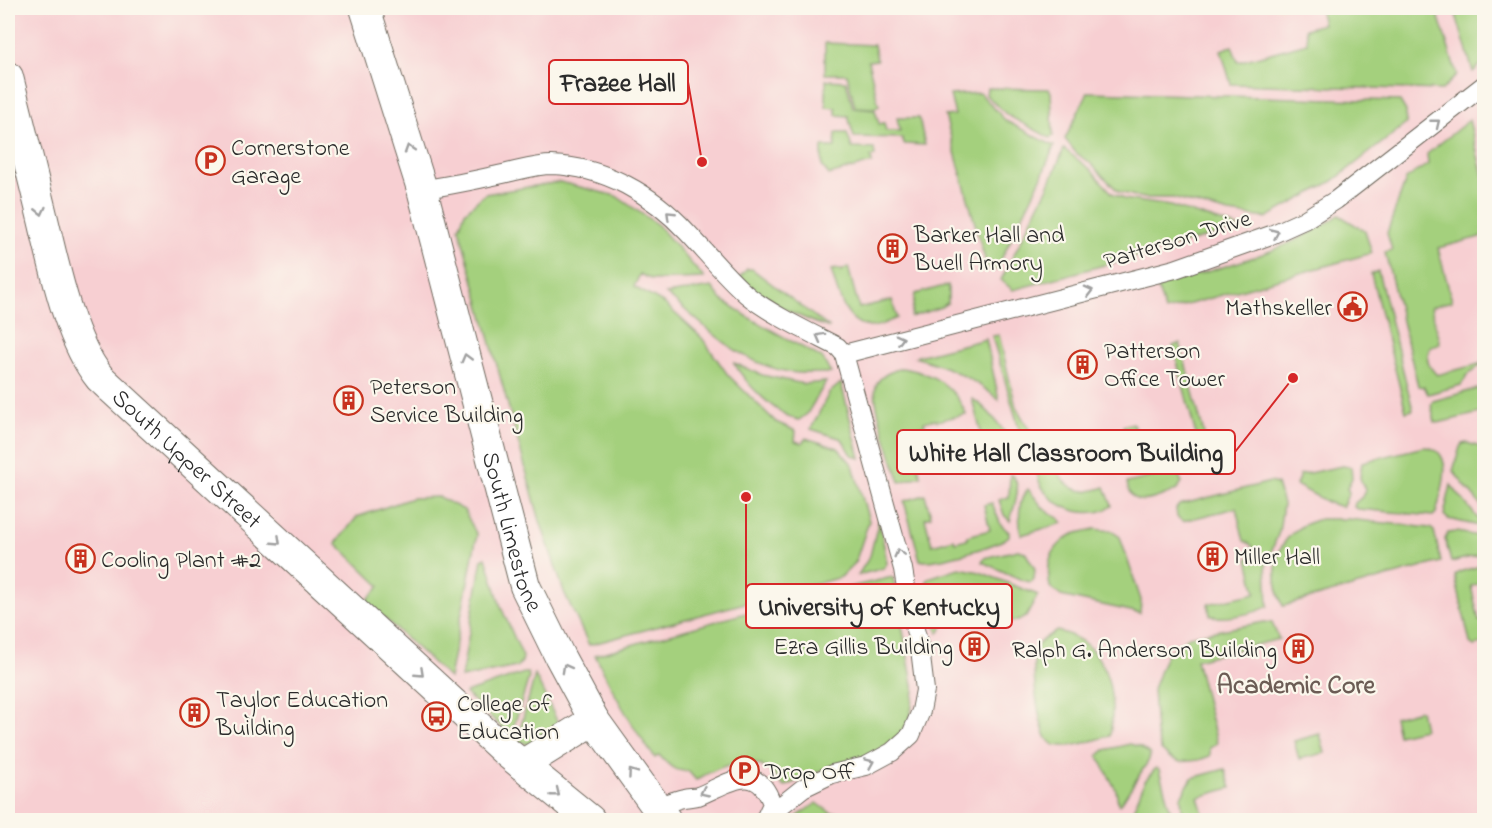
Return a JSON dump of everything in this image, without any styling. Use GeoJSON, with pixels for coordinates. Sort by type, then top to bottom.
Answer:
{"type":"FeatureCollection","features":[{"type":"Feature","properties":{"kind":"main road","name":"South Limestone"},"geometry":{"type":"LineString","coordinates":[[365,8],[422,189],[525,586],[594,720],[661,814]]}},
{"type":"Feature","properties":{"kind":"main road","name":"South Upper Street"},"geometry":{"type":"LineString","coordinates":[[8,77],[54,265],[75,333],[90,366],[100,378],[522,765],[590,820]]}},
{"type":"Feature","properties":{"kind":"main road"},"geometry":{"type":"LineString","coordinates":[[522,765],[594,720]]}},
{"type":"Feature","properties":{"kind":"street","name":"Patterson Drive"},"geometry":{"type":"LineString","coordinates":[[844,354],[1175,269],[1271,235],[1304,220],[1336,201],[1485,85]]}},
{"type":"Feature","properties":{"kind":"street"},"geometry":{"type":"LineString","coordinates":[[422,189],[447,187],[549,165],[581,167],[614,179],[643,193],[662,208],[749,296],[838,347],[844,354],[903,569],[909,606],[920,649],[925,690],[921,711],[911,735],[892,753],[866,766],[832,774],[803,788],[764,820]]}},
{"type":"Feature","properties":{"kind":"street"},"geometry":{"type":"LineString","coordinates":[[661,814],[724,782],[738,778],[752,779],[769,794],[772,804],[764,820]]}},
{"type":"Feature","properties":{"kind":"shaded area"},"geometry":{"type":"Polygon","coordinates":[[[8,8],[1484,8],[1484,820],[8,820],[8,173],[43,163],[8,29],[8,8]]]}},
{"type":"Feature","properties":{"kind":"green space"},"geometry":{"type":"Polygon","coordinates":[[[1319,8],[1436,8],[1457,75],[1442,90],[1231,84],[1221,50],[1232,46],[1238,62],[1307,43],[1305,29],[1323,24],[1319,8]]]}},
{"type":"Feature","properties":{"kind":"green space"},"geometry":{"type":"Polygon","coordinates":[[[1454,8],[1484,8],[1484,62],[1473,72],[1454,8]]]}},
{"type":"Feature","properties":{"kind":"green space"},"geometry":{"type":"Polygon","coordinates":[[[825,43],[874,45],[877,60],[868,61],[879,106],[855,107],[847,74],[825,74],[825,43]]]}},
{"type":"Feature","properties":{"kind":"green space"},"geometry":{"type":"Polygon","coordinates":[[[826,80],[846,81],[853,108],[875,110],[879,124],[884,123],[886,131],[900,131],[897,118],[919,118],[925,145],[904,144],[902,138],[854,137],[848,116],[836,115],[836,108],[826,107],[826,80]]]}},
{"type":"Feature","properties":{"kind":"green space"},"geometry":{"type":"Polygon","coordinates":[[[987,88],[1049,89],[1053,136],[1050,138],[1007,115],[986,95],[987,88]]]}},
{"type":"Feature","properties":{"kind":"green space"},"geometry":{"type":"Polygon","coordinates":[[[1088,92],[1400,101],[1406,111],[1406,124],[1333,181],[1266,218],[1229,213],[1173,198],[1143,198],[1119,192],[1091,164],[1076,153],[1065,139],[1088,92]]]}},
{"type":"Feature","properties":{"kind":"green space"},"geometry":{"type":"Polygon","coordinates":[[[980,93],[1006,121],[1054,146],[996,270],[987,267],[945,116],[955,115],[950,95],[980,93]]]}},
{"type":"Feature","properties":{"kind":"green space"},"geometry":{"type":"Polygon","coordinates":[[[1469,120],[1484,180],[1484,236],[1438,248],[1452,301],[1431,307],[1440,344],[1430,347],[1428,359],[1437,375],[1483,363],[1467,376],[1461,385],[1428,394],[1424,387],[1418,386],[1385,252],[1392,250],[1387,233],[1406,179],[1428,164],[1427,154],[1469,120]]]}},
{"type":"Feature","properties":{"kind":"green space"},"geometry":{"type":"Polygon","coordinates":[[[836,133],[847,133],[852,148],[874,149],[875,156],[871,157],[872,163],[829,175],[822,166],[822,147],[835,147],[836,133]]]}},
{"type":"Feature","properties":{"kind":"green space"},"geometry":{"type":"Polygon","coordinates":[[[1064,149],[1090,169],[1112,193],[1124,199],[1170,206],[1240,228],[1013,290],[1001,280],[1048,187],[1064,149]]]}},
{"type":"Feature","properties":{"kind":"green space"},"geometry":{"type":"Polygon","coordinates":[[[560,182],[616,196],[658,225],[704,278],[652,280],[640,274],[634,287],[665,304],[702,338],[728,375],[776,422],[796,431],[795,441],[802,443],[806,438],[838,448],[853,465],[869,521],[855,563],[841,577],[589,645],[564,592],[540,521],[459,228],[465,212],[485,194],[560,182]]]}},
{"type":"Feature","properties":{"kind":"green space"},"geometry":{"type":"Polygon","coordinates":[[[1339,215],[1365,231],[1372,253],[1165,311],[1157,286],[1251,258],[1297,240],[1339,215]]]}},
{"type":"Feature","properties":{"kind":"green space"},"geometry":{"type":"Polygon","coordinates":[[[848,267],[859,308],[892,300],[897,318],[873,327],[854,320],[839,297],[831,270],[841,271],[848,267]]]}},
{"type":"Feature","properties":{"kind":"green space"},"geometry":{"type":"Polygon","coordinates":[[[747,269],[752,269],[830,328],[793,313],[760,294],[740,277],[747,269]]]}},
{"type":"Feature","properties":{"kind":"green space"},"geometry":{"type":"Polygon","coordinates":[[[1378,271],[1413,410],[1406,412],[1371,274],[1378,271]]]}},
{"type":"Feature","properties":{"kind":"green space"},"geometry":{"type":"Polygon","coordinates":[[[948,285],[948,303],[911,317],[915,294],[948,285]]]}},
{"type":"Feature","properties":{"kind":"green space"},"geometry":{"type":"Polygon","coordinates":[[[712,287],[722,300],[822,358],[831,373],[789,372],[753,360],[723,341],[666,294],[712,287]]]}},
{"type":"Feature","properties":{"kind":"green space"},"geometry":{"type":"Polygon","coordinates":[[[999,335],[1016,407],[1036,441],[1023,442],[992,336],[999,335]]]}},
{"type":"Feature","properties":{"kind":"green space"},"geometry":{"type":"Polygon","coordinates":[[[986,339],[999,400],[959,374],[914,357],[986,339]]]}},
{"type":"Feature","properties":{"kind":"green space"},"geometry":{"type":"Polygon","coordinates":[[[1180,343],[1209,453],[1201,455],[1173,346],[1180,343]]]}},
{"type":"Feature","properties":{"kind":"green space"},"geometry":{"type":"Polygon","coordinates":[[[734,363],[762,375],[804,384],[826,382],[807,414],[799,420],[771,405],[746,380],[734,363]]]}},
{"type":"Feature","properties":{"kind":"green space"},"geometry":{"type":"Polygon","coordinates":[[[902,368],[923,373],[941,382],[955,395],[966,414],[924,422],[925,425],[903,432],[909,458],[915,457],[921,476],[900,482],[880,419],[875,394],[880,379],[902,368]]]}},
{"type":"Feature","properties":{"kind":"green space"},"geometry":{"type":"Polygon","coordinates":[[[841,383],[860,458],[852,455],[842,439],[811,429],[829,393],[841,383]]]}},
{"type":"Feature","properties":{"kind":"green space"},"geometry":{"type":"Polygon","coordinates":[[[1484,387],[1484,412],[1435,422],[1431,405],[1433,401],[1484,387]]]}},
{"type":"Feature","properties":{"kind":"green space"},"geometry":{"type":"Polygon","coordinates":[[[972,399],[988,412],[1004,431],[1008,443],[1006,457],[1003,449],[991,438],[983,440],[972,399]]]}},
{"type":"Feature","properties":{"kind":"green space"},"geometry":{"type":"Polygon","coordinates":[[[1133,423],[1139,444],[1147,442],[1152,459],[1125,466],[1120,449],[1128,446],[1123,426],[1133,423]]]}},
{"type":"Feature","properties":{"kind":"green space"},"geometry":{"type":"Polygon","coordinates":[[[1467,443],[1484,448],[1484,509],[1453,471],[1460,447],[1467,443]]]}},
{"type":"Feature","properties":{"kind":"green space"},"geometry":{"type":"Polygon","coordinates":[[[1424,447],[1441,455],[1444,463],[1443,484],[1436,513],[1433,516],[1354,507],[1365,490],[1360,478],[1362,462],[1424,447]]]}},
{"type":"Feature","properties":{"kind":"green space"},"geometry":{"type":"Polygon","coordinates":[[[1053,464],[1063,479],[1073,488],[1087,491],[1105,487],[1112,506],[1089,513],[1065,507],[1054,500],[1045,492],[1039,481],[1037,469],[1053,464]]]}},
{"type":"Feature","properties":{"kind":"green space"},"geometry":{"type":"Polygon","coordinates":[[[1342,466],[1351,467],[1352,478],[1347,488],[1349,493],[1342,507],[1327,502],[1296,485],[1300,475],[1342,466]]]}},
{"type":"Feature","properties":{"kind":"green space"},"geometry":{"type":"Polygon","coordinates":[[[1176,471],[1182,482],[1177,490],[1146,500],[1134,498],[1130,492],[1127,483],[1176,471]]]}},
{"type":"Feature","properties":{"kind":"green space"},"geometry":{"type":"Polygon","coordinates":[[[1010,474],[1017,483],[1017,489],[1010,521],[1004,515],[999,500],[1009,497],[1010,474]]]}},
{"type":"Feature","properties":{"kind":"green space"},"geometry":{"type":"Polygon","coordinates":[[[1270,482],[1277,484],[1283,504],[1279,532],[1266,565],[1268,606],[1239,615],[1215,617],[1210,615],[1208,604],[1256,593],[1248,559],[1253,554],[1253,547],[1244,541],[1236,508],[1183,521],[1177,517],[1176,509],[1179,505],[1270,482]]]}},
{"type":"Feature","properties":{"kind":"green space"},"geometry":{"type":"Polygon","coordinates":[[[1451,485],[1484,527],[1448,519],[1444,515],[1451,485]]]}},
{"type":"Feature","properties":{"kind":"green space"},"geometry":{"type":"Polygon","coordinates":[[[1028,489],[1044,509],[1063,523],[1021,535],[1020,504],[1028,489]]]}},
{"type":"Feature","properties":{"kind":"green space"},"geometry":{"type":"Polygon","coordinates":[[[925,495],[931,516],[925,518],[932,545],[954,539],[955,542],[967,539],[967,536],[990,530],[984,505],[992,503],[1001,525],[1009,532],[1009,536],[966,553],[937,560],[920,560],[904,501],[925,495]]]}},
{"type":"Feature","properties":{"kind":"green space"},"geometry":{"type":"Polygon","coordinates":[[[439,497],[464,510],[477,535],[449,678],[366,601],[380,586],[336,543],[357,517],[412,498],[439,497]]]}},
{"type":"Feature","properties":{"kind":"green space"},"geometry":{"type":"Polygon","coordinates":[[[879,519],[887,563],[884,568],[858,575],[870,556],[879,519]]]}},
{"type":"Feature","properties":{"kind":"green space"},"geometry":{"type":"Polygon","coordinates":[[[1320,519],[1348,519],[1430,528],[1434,531],[1441,562],[1283,606],[1276,573],[1280,552],[1292,533],[1320,519]]]}},
{"type":"Feature","properties":{"kind":"green space"},"geometry":{"type":"Polygon","coordinates":[[[1095,529],[1111,531],[1120,537],[1141,600],[1140,613],[1061,596],[1050,587],[1048,572],[1050,559],[1057,547],[1071,535],[1095,529]]]}},
{"type":"Feature","properties":{"kind":"green space"},"geometry":{"type":"Polygon","coordinates":[[[1457,532],[1484,537],[1484,554],[1451,562],[1445,539],[1448,533],[1457,532]]]}},
{"type":"Feature","properties":{"kind":"green space"},"geometry":{"type":"Polygon","coordinates":[[[1018,550],[1025,552],[1035,569],[1034,579],[1030,582],[982,562],[984,558],[1018,550]]]}},
{"type":"Feature","properties":{"kind":"green space"},"geometry":{"type":"Polygon","coordinates":[[[486,557],[501,607],[523,657],[522,662],[516,667],[461,678],[482,559],[486,557]]]}},
{"type":"Feature","properties":{"kind":"green space"},"geometry":{"type":"Polygon","coordinates":[[[1484,565],[1484,582],[1471,586],[1479,621],[1484,620],[1484,643],[1474,646],[1470,643],[1455,576],[1459,572],[1484,565]]]}},
{"type":"Feature","properties":{"kind":"green space"},"geometry":{"type":"Polygon","coordinates":[[[959,568],[980,572],[1038,595],[1026,617],[1012,622],[1008,609],[975,617],[972,611],[961,609],[949,616],[938,633],[925,587],[928,578],[959,568]]]}},
{"type":"Feature","properties":{"kind":"green space"},"geometry":{"type":"Polygon","coordinates":[[[893,577],[914,690],[910,720],[898,738],[868,758],[812,774],[784,787],[768,769],[759,765],[731,764],[696,780],[688,771],[672,767],[659,755],[655,758],[630,721],[595,655],[782,603],[893,577]]]}},
{"type":"Feature","properties":{"kind":"green space"},"geometry":{"type":"Polygon","coordinates":[[[1264,622],[1272,623],[1279,639],[1196,660],[1217,743],[1210,748],[1210,756],[1199,760],[1180,762],[1169,757],[1161,750],[1156,733],[1153,689],[1166,655],[1189,636],[1264,622]]]}},
{"type":"Feature","properties":{"kind":"green space"},"geometry":{"type":"Polygon","coordinates":[[[1057,631],[1074,637],[1098,657],[1105,671],[1112,702],[1110,736],[1063,746],[1051,743],[1046,737],[1036,698],[1034,656],[1040,643],[1057,631]]]}},
{"type":"Feature","properties":{"kind":"green space"},"geometry":{"type":"Polygon","coordinates":[[[528,673],[529,677],[511,736],[465,693],[528,673]]]}},
{"type":"Feature","properties":{"kind":"green space"},"geometry":{"type":"Polygon","coordinates":[[[535,675],[559,725],[535,745],[517,740],[535,675]]]}},
{"type":"Feature","properties":{"kind":"green space"},"geometry":{"type":"Polygon","coordinates":[[[1420,710],[1424,729],[1398,735],[1394,717],[1420,710]]]}},
{"type":"Feature","properties":{"kind":"green space"},"geometry":{"type":"Polygon","coordinates":[[[1320,734],[1325,753],[1299,759],[1294,741],[1320,734]]]}},
{"type":"Feature","properties":{"kind":"green space"},"geometry":{"type":"Polygon","coordinates":[[[1130,744],[1150,754],[1149,760],[1120,805],[1116,790],[1098,756],[1105,750],[1130,744]]]}},
{"type":"Feature","properties":{"kind":"green space"},"geometry":{"type":"Polygon","coordinates":[[[1156,768],[1159,770],[1173,820],[1129,820],[1145,781],[1156,768]]]}},
{"type":"Feature","properties":{"kind":"green space"},"geometry":{"type":"Polygon","coordinates":[[[1225,769],[1231,788],[1198,797],[1205,820],[1183,820],[1181,797],[1192,778],[1225,769]]]}},
{"type":"Feature","properties":{"kind":"green space"},"geometry":{"type":"Polygon","coordinates":[[[817,803],[831,813],[852,815],[853,820],[792,820],[817,803]]]}},
{"type":"Feature","properties":{"kind":"place","name":"Cornerstone Garage"},"geometry":{"type":"Point","coordinates":[210,161]}},
{"type":"Feature","properties":{"kind":"place","name":"Frazee Hall"},"geometry":{"type":"Point","coordinates":[702,162]}},
{"type":"Feature","properties":{"kind":"place","name":"Barker Hall and Buell Armory"},"geometry":{"type":"Point","coordinates":[893,248]}},
{"type":"Feature","properties":{"kind":"place","name":"Mathskeller"},"geometry":{"type":"Point","coordinates":[1353,307]}},
{"type":"Feature","properties":{"kind":"place","name":"Patterson Office Tower"},"geometry":{"type":"Point","coordinates":[1083,364]}},
{"type":"Feature","properties":{"kind":"place","name":"White Hall Classroom Building"},"geometry":{"type":"Point","coordinates":[1293,378]}},
{"type":"Feature","properties":{"kind":"place","name":"Peterson Service Building"},"geometry":{"type":"Point","coordinates":[349,400]}},
{"type":"Feature","properties":{"kind":"place","name":"University of Kentucky"},"geometry":{"type":"Point","coordinates":[746,497]}},
{"type":"Feature","properties":{"kind":"place","name":"Miller Hall"},"geometry":{"type":"Point","coordinates":[1213,556]}},
{"type":"Feature","properties":{"kind":"place","name":"Cooling Plant #2"},"geometry":{"type":"Point","coordinates":[80,559]}},
{"type":"Feature","properties":{"kind":"place","name":"Ezra Gillis Building"},"geometry":{"type":"Point","coordinates":[974,646]}},
{"type":"Feature","properties":{"kind":"place","name":"Ralph G. Anderson Building"},"geometry":{"type":"Point","coordinates":[1298,649]}},
{"type":"Feature","properties":{"kind":"place","name":"Taylor Education Building"},"geometry":{"type":"Point","coordinates":[195,713]}},
{"type":"Feature","properties":{"kind":"place","name":"College of Education"},"geometry":{"type":"Point","coordinates":[436,717]}},
{"type":"Feature","properties":{"kind":"place","name":"Drop Off"},"geometry":{"type":"Point","coordinates":[744,771]}},
{"type":"Feature","properties":{"kind":"district","name":"Academic Core"},"geometry":{"type":"Point","coordinates":[1296,684]}}]}
